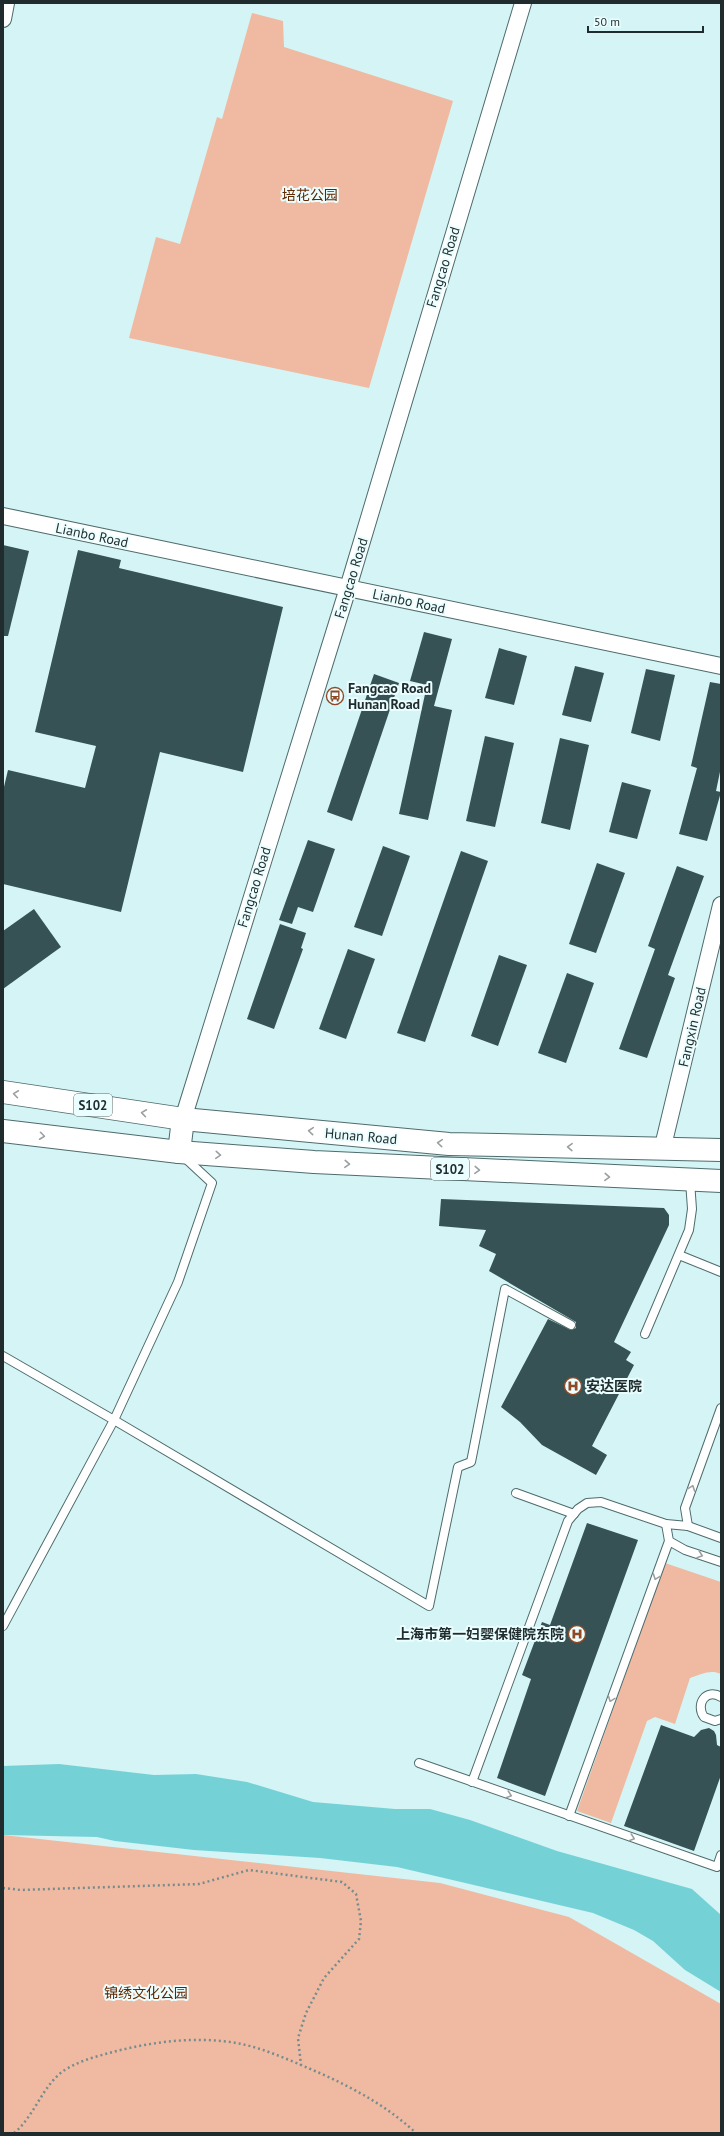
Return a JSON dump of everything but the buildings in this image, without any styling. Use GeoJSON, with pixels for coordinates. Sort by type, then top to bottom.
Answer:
{"type":"FeatureCollection","features":[{"type":"Feature","properties":{"kind":"main road","name":"Hunan Road"},"geometry":{"type":"LineString","coordinates":[[3,1092],[183,1119],[449,1144],[662,1150],[721,1150]]}},
{"type":"Feature","properties":{"kind":"main road","name":"Fangcao Road"},"geometry":{"type":"LineString","coordinates":[[179,1152],[183,1119]]}},
{"type":"Feature","properties":{"kind":"main road","name":"Hunan Road"},"geometry":{"type":"LineString","coordinates":[[3,1131],[179,1152],[314,1162],[690,1181],[721,1181]]}},
{"type":"Feature","properties":{"kind":"street"},"geometry":{"type":"LineString","coordinates":[[3,18],[6,3]]}},
{"type":"Feature","properties":{"kind":"street","name":"Fangcao Road"},"geometry":{"type":"LineString","coordinates":[[183,1119],[348,588],[523,3]]}},
{"type":"Feature","properties":{"kind":"street","name":"Lianbo Road"},"geometry":{"type":"LineString","coordinates":[[3,516],[721,666]]}},
{"type":"Feature","properties":{"kind":"street","name":"Fangxin Road"},"geometry":{"type":"LineString","coordinates":[[662,1150],[721,905]]}},
{"type":"Feature","properties":{"kind":"lane"},"geometry":{"type":"LineString","coordinates":[[3,1626],[114,1420],[178,1282],[212,1183],[179,1152]]}},
{"type":"Feature","properties":{"kind":"lane"},"geometry":{"type":"LineString","coordinates":[[645,1334],[689,1230],[692,1209],[690,1181]]}},
{"type":"Feature","properties":{"kind":"lane"},"geometry":{"type":"LineString","coordinates":[[679,1255],[721,1272]]}},
{"type":"Feature","properties":{"kind":"lane"},"geometry":{"type":"LineString","coordinates":[[3,1356],[429,1606],[458,1467],[471,1462],[505,1289],[571,1325]]}},
{"type":"Feature","properties":{"kind":"lane"},"geometry":{"type":"LineString","coordinates":[[688,1526],[685,1508],[721,1408]]}},
{"type":"Feature","properties":{"kind":"lane"},"geometry":{"type":"LineString","coordinates":[[516,1493],[574,1514]]}},
{"type":"Feature","properties":{"kind":"lane"},"geometry":{"type":"LineString","coordinates":[[472,1782],[568,1521],[574,1514],[587,1503],[601,1502],[666,1524],[688,1526],[721,1538]]}},
{"type":"Feature","properties":{"kind":"lane"},"geometry":{"type":"LineString","coordinates":[[569,1816],[669,1540],[666,1524]]}},
{"type":"Feature","properties":{"kind":"lane"},"geometry":{"type":"LineString","coordinates":[[669,1540],[685,1550],[721,1562]]}},
{"type":"Feature","properties":{"kind":"lane"},"geometry":{"type":"LineString","coordinates":[[721,1696],[712,1694],[707,1696],[700,1703],[700,1708],[704,1717],[715,1720],[721,1719]]}},
{"type":"Feature","properties":{"kind":"lane"},"geometry":{"type":"LineString","coordinates":[[419,1763],[717,1867],[721,1855]]}},
{"type":"Feature","properties":{"kind":"path"},"geometry":{"type":"LineString","coordinates":[[3,1888],[21,1890],[199,1884],[249,1870],[342,1882],[356,1894],[361,1920],[359,1939],[324,1978],[306,2013],[298,2038],[301,2065]]}},
{"type":"Feature","properties":{"kind":"path"},"geometry":{"type":"LineString","coordinates":[[14,2133],[32,2114],[52,2082],[66,2069],[87,2059],[129,2048],[194,2040],[229,2042],[256,2047],[301,2065],[358,2090],[389,2110],[416,2133]]}},
{"type":"Feature","properties":{"kind":"green space","name":"培花公园"},"geometry":{"type":"Polygon","coordinates":[[[252,13],[283,21],[284,47],[453,101],[369,388],[129,338],[156,237],[180,244],[217,117],[222,119],[252,13]]]}},
{"type":"Feature","properties":{"kind":"green space"},"geometry":{"type":"Polygon","coordinates":[[[665,1563],[721,1582],[721,1674],[710,1672],[690,1678],[675,1724],[655,1717],[647,1721],[611,1823],[577,1811],[665,1563]]]}},
{"type":"Feature","properties":{"kind":"green space","name":"锦绣文化公园"},"geometry":{"type":"Polygon","coordinates":[[[3,1835],[440,1883],[569,1917],[721,2004],[721,2133],[3,2133],[3,1835]]]}},
{"type":"Feature","properties":{"kind":"water"},"geometry":{"type":"Polygon","coordinates":[[[59,1764],[154,1775],[196,1774],[247,1782],[313,1802],[395,1809],[430,1809],[470,1820],[557,1851],[692,1889],[721,1915],[721,1992],[685,1970],[653,1941],[634,1930],[593,1913],[397,1867],[320,1858],[194,1850],[115,1841],[97,1837],[3,1835],[3,1766],[59,1764]]]}},
{"type":"Feature","properties":{"kind":"place","name":"Fangcao Road Hunan Road"},"geometry":{"type":"Point","coordinates":[335,696]}},
{"type":"Feature","properties":{"kind":"place","name":"安达医院"},"geometry":{"type":"Point","coordinates":[573,1386]}},
{"type":"Feature","properties":{"kind":"place","name":"上海市第一妇婴保健院东院"},"geometry":{"type":"Point","coordinates":[577,1634]}}]}
